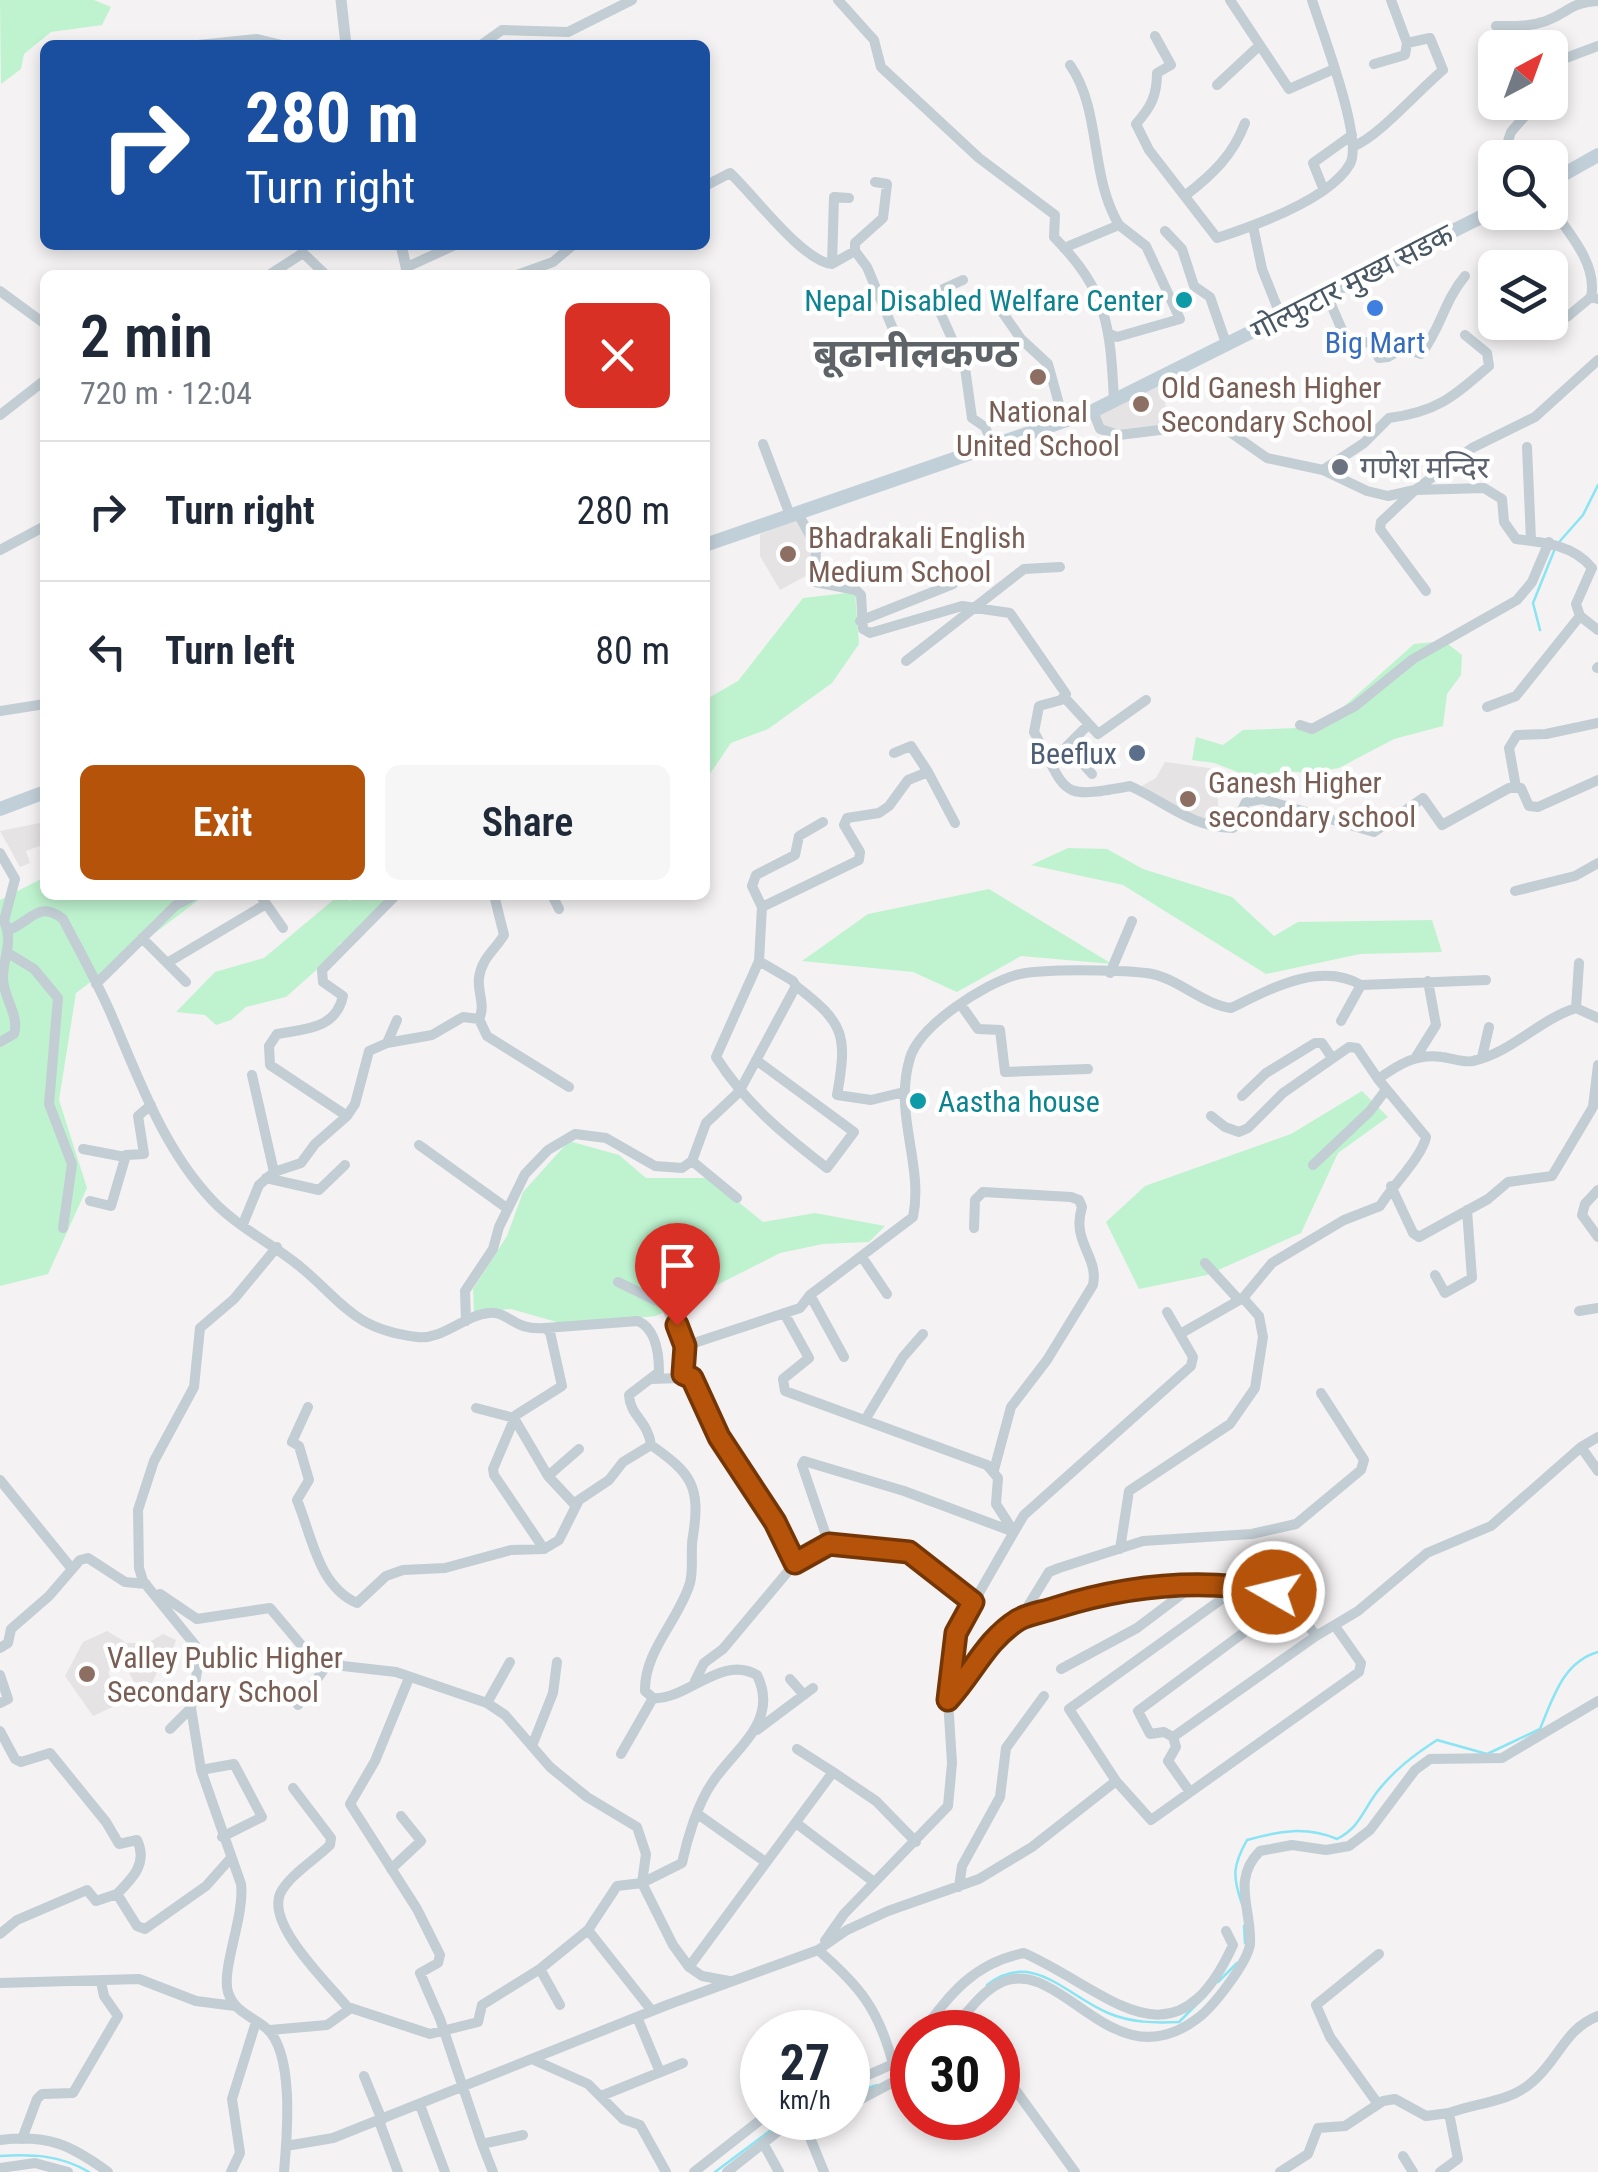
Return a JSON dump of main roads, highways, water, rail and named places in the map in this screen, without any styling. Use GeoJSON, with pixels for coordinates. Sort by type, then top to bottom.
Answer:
{"type":"FeatureCollection","features":[{"type":"Feature","properties":{"kind":"main road"},"geometry":{"type":"LineString","coordinates":[[1568,172],[1598,156]]}},
{"type":"Feature","properties":{"kind":"main road","name":"गोल्फुटार मुख्य सडक"},"geometry":{"type":"LineString","coordinates":[[710,543],[1093,411],[1478,219]]}},
{"type":"Feature","properties":{"kind":"main road"},"geometry":{"type":"LineString","coordinates":[[0,810],[40,794]]}},
{"type":"Feature","properties":{"kind":"waterway"},"geometry":{"type":"LineString","coordinates":[[1560,541],[1583,515],[1598,485]]}},
{"type":"Feature","properties":{"kind":"waterway"},"geometry":{"type":"LineString","coordinates":[[1540,630],[1533,603],[1554,551]]}},
{"type":"Feature","properties":{"kind":"waterway"},"geometry":{"type":"LineString","coordinates":[[1242,1904],[1236,1871],[1247,1840],[1292,1831],[1337,1839],[1356,1824],[1390,1777],[1437,1740],[1487,1754],[1540,1729],[1568,1673],[1598,1652]]}},
{"type":"Feature","properties":{"kind":"waterway"},"geometry":{"type":"LineString","coordinates":[[1244,1926],[1245,1943]]}},
{"type":"Feature","properties":{"kind":"waterway"},"geometry":{"type":"LineString","coordinates":[[1218,1982],[1237,1963]]}},
{"type":"Feature","properties":{"kind":"waterway"},"geometry":{"type":"LineString","coordinates":[[987,1985],[1003,1975],[1034,1974],[1108,2013],[1152,2022],[1179,2022],[1206,1995]]}},
{"type":"Feature","properties":{"kind":"waterway"},"geometry":{"type":"LineString","coordinates":[[870,2087],[877,2085]]}},
{"type":"Feature","properties":{"kind":"waterway"},"geometry":{"type":"LineString","coordinates":[[715,2172],[758,2140]]}},
{"type":"Feature","properties":{"kind":"waterway"},"geometry":{"type":"LineString","coordinates":[[0,2156],[46,2157],[89,2172]]}},
{"type":"Feature","properties":{"kind":"place","name":"Nepal Disabled Welfare Center"},"geometry":{"type":"Point","coordinates":[1184,300]}},
{"type":"Feature","properties":{"kind":"place","name":"Big Mart"},"geometry":{"type":"Point","coordinates":[1375,308]}},
{"type":"Feature","properties":{"kind":"place","name":"National United School"},"geometry":{"type":"Point","coordinates":[1038,377]}},
{"type":"Feature","properties":{"kind":"place","name":"Old Ganesh Higher Secondary School"},"geometry":{"type":"Point","coordinates":[1141,404]}},
{"type":"Feature","properties":{"kind":"place","name":"गणेश मन्दिर"},"geometry":{"type":"Point","coordinates":[1340,467]}},
{"type":"Feature","properties":{"kind":"place","name":"Bhadrakali English Medium School"},"geometry":{"type":"Point","coordinates":[788,554]}},
{"type":"Feature","properties":{"kind":"place","name":"Beeflux"},"geometry":{"type":"Point","coordinates":[1137,753]}},
{"type":"Feature","properties":{"kind":"place","name":"Ganesh Higher secondary school"},"geometry":{"type":"Point","coordinates":[1188,799]}},
{"type":"Feature","properties":{"kind":"place","name":"Aastha house"},"geometry":{"type":"Point","coordinates":[918,1101]}},
{"type":"Feature","properties":{"kind":"place","name":"Valley Public Higher Secondary School"},"geometry":{"type":"Point","coordinates":[87,1674]}},
{"type":"Feature","properties":{"kind":"district","name":"बूढानीलकण्ठ"},"geometry":{"type":"Point","coordinates":[916,353]}}]}
